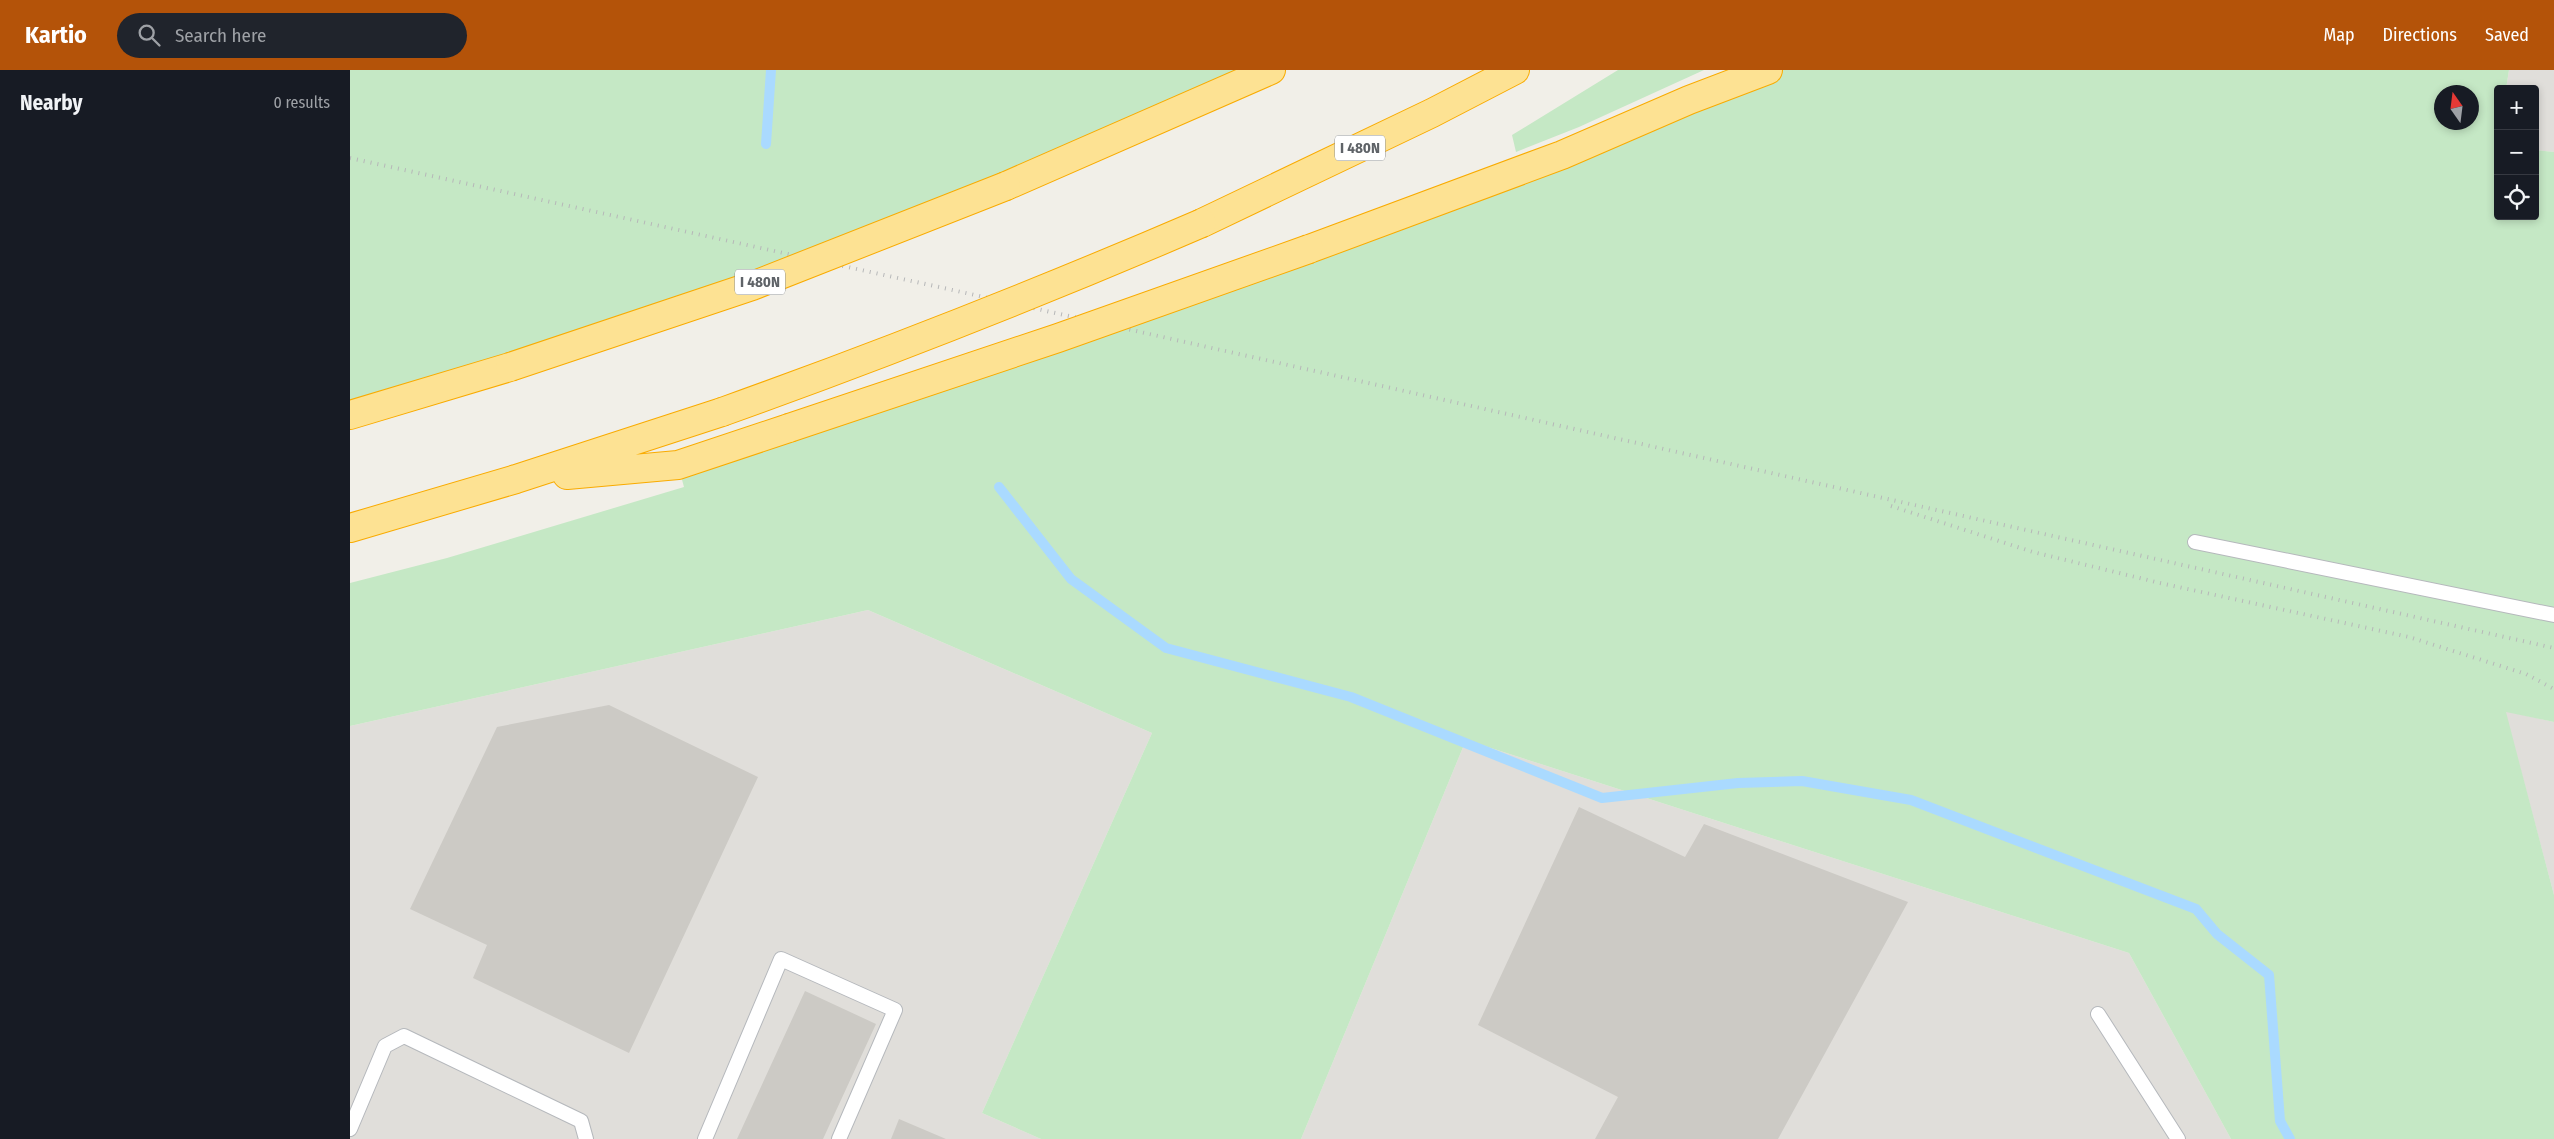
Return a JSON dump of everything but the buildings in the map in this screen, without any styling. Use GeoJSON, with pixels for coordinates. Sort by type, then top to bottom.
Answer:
{"type":"FeatureCollection","features":[{"type":"Feature","properties":{"kind":"highway","name":"I 480N"},"geometry":{"type":"LineString","coordinates":[[350,416],[510,368],[752,286],[1006,186],[1270,70]]}},
{"type":"Feature","properties":{"kind":"highway","name":"I 480N"},"geometry":{"type":"LineString","coordinates":[[350,528],[516,479],[722,412],[860,363],[977,318],[1202,224],[1432,113],[1515,70]]}},
{"type":"Feature","properties":{"kind":"highway"},"geometry":{"type":"LineString","coordinates":[[516,479],[678,465],[1058,338],[1310,249],[1562,155],[1690,100],[1768,70]]}},
{"type":"Feature","properties":{"kind":"lane"},"geometry":{"type":"LineString","coordinates":[[2195,542],[2554,615]]}},
{"type":"Feature","properties":{"kind":"lane"},"geometry":{"type":"LineString","coordinates":[[705,1139],[781,959],[894,1010],[839,1139]]}},
{"type":"Feature","properties":{"kind":"lane"},"geometry":{"type":"LineString","coordinates":[[2098,1014],[2178,1139]]}},
{"type":"Feature","properties":{"kind":"lane"},"geometry":{"type":"LineString","coordinates":[[350,1130],[385,1046],[404,1036],[581,1121],[586,1139]]}},
{"type":"Feature","properties":{"kind":"shaded area"},"geometry":{"type":"Polygon","coordinates":[[[2509,70],[2554,70],[2554,152],[2539,150],[2539,85],[2507,85],[2509,70]]]}},
{"type":"Feature","properties":{"kind":"shaded area"},"geometry":{"type":"Polygon","coordinates":[[[868,610],[1152,733],[982,1113],[1041,1139],[350,1139],[350,726],[868,610]]]}},
{"type":"Feature","properties":{"kind":"shaded area"},"geometry":{"type":"Polygon","coordinates":[[[2505,711],[2554,722],[2554,895],[2505,711]]]}},
{"type":"Feature","properties":{"kind":"shaded area"},"geometry":{"type":"Polygon","coordinates":[[[1466,740],[2129,953],[2231,1139],[1301,1139],[1466,740]]]}},
{"type":"Feature","properties":{"kind":"green space"},"geometry":{"type":"Polygon","coordinates":[[[350,70],[1271,70],[1006,186],[350,415],[350,70]]]}},
{"type":"Feature","properties":{"kind":"green space"},"geometry":{"type":"Polygon","coordinates":[[[1618,70],[1704,70],[1579,127],[1516,152],[1512,135],[1618,70]]]}},
{"type":"Feature","properties":{"kind":"green space"},"geometry":{"type":"Polygon","coordinates":[[[1768,70],[2509,70],[2507,85],[2494,85],[2494,220],[2539,220],[2539,150],[2554,152],[2554,722],[2506,712],[2554,895],[2554,1139],[2231,1139],[2129,953],[1466,740],[1301,1139],[1041,1139],[982,1113],[1152,733],[868,610],[350,726],[350,583],[447,558],[684,487],[678,465],[1768,70]]]}},
{"type":"Feature","properties":{"kind":"waterway"},"geometry":{"type":"LineString","coordinates":[[766,144],[771,70]]}},
{"type":"Feature","properties":{"kind":"waterway"},"geometry":{"type":"LineString","coordinates":[[999,487],[1071,579],[1166,648],[1351,697],[1602,798],[1738,783],[1802,781],[1911,800],[2196,909],[2217,934],[2269,975],[2280,1121],[2290,1139]]}},
{"type":"Feature","properties":{"kind":"railway"},"geometry":{"type":"LineString","coordinates":[[350,158],[948,289],[2554,648]]}},
{"type":"Feature","properties":{"kind":"railway"},"geometry":{"type":"LineString","coordinates":[[1891,506],[2033,552],[2160,583],[2409,637],[2526,674],[2554,689]]}}]}
